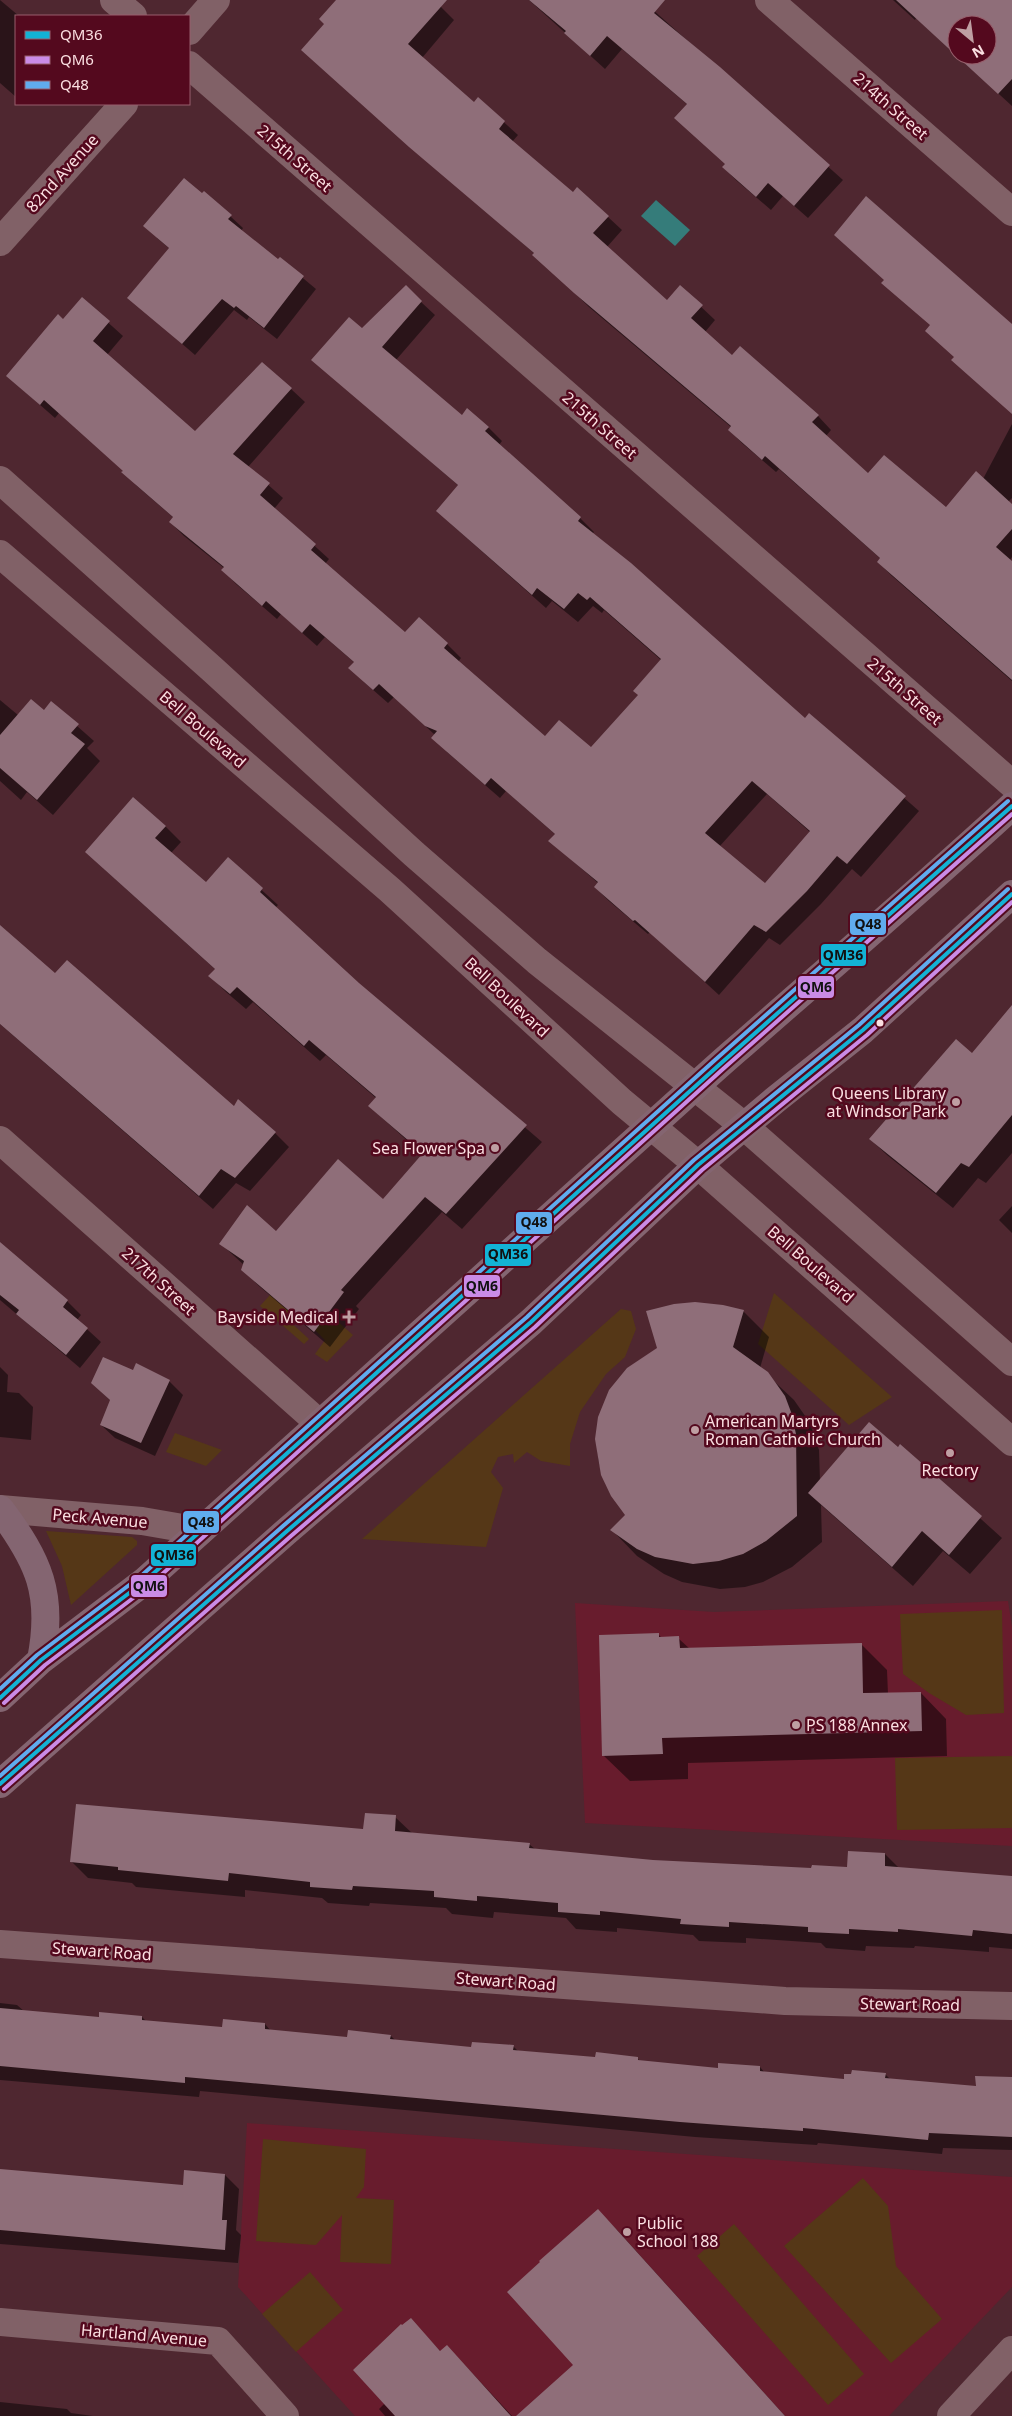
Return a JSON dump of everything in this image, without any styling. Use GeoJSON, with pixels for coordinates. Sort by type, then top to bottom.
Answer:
{"type":"FeatureCollection","features":[{"type":"Feature","properties":{"kind":"main road"},"geometry":{"type":"LineString","coordinates":[[0,1698],[41,1660],[145,1581],[727,1058],[921,889],[1012,806]]}},
{"type":"Feature","properties":{"kind":"main road"},"geometry":{"type":"LineString","coordinates":[[0,1784],[287,1531],[531,1322],[698,1165],[863,1030],[1012,894]]}},
{"type":"Feature","properties":{"kind":"main road"},"geometry":{"type":"LineString","coordinates":[[0,1509],[25,1542],[44,1589],[46,1632],[41,1660]]}},
{"type":"Feature","properties":{"kind":"street"},"geometry":{"type":"LineString","coordinates":[[114,0],[132,15]]}},
{"type":"Feature","properties":{"kind":"street"},"geometry":{"type":"LineString","coordinates":[[190,30],[216,0]]}},
{"type":"Feature","properties":{"kind":"street","name":"214th Street"},"geometry":{"type":"LineString","coordinates":[[770,0],[1012,212]]}},
{"type":"Feature","properties":{"kind":"street","name":"215th Street"},"geometry":{"type":"LineString","coordinates":[[190,66],[1012,784]]}},
{"type":"Feature","properties":{"kind":"street","name":"82nd Avenue"},"geometry":{"type":"LineString","coordinates":[[0,242],[123,105]]}},
{"type":"Feature","properties":{"kind":"street"},"geometry":{"type":"LineString","coordinates":[[0,480],[212,669],[414,854],[537,962],[744,1126],[1012,1362]]}},
{"type":"Feature","properties":{"kind":"street","name":"Bell Boulevard"},"geometry":{"type":"LineString","coordinates":[[0,554],[390,890],[650,1127],[698,1165],[1012,1442]]}},
{"type":"Feature","properties":{"kind":"street","name":"217th Street"},"geometry":{"type":"LineString","coordinates":[[0,1140],[319,1423]]}},
{"type":"Feature","properties":{"kind":"street","name":"Peck Avenue"},"geometry":{"type":"LineString","coordinates":[[0,1509],[142,1521],[200,1531]]}},
{"type":"Feature","properties":{"kind":"street","name":"Stewart Road"},"geometry":{"type":"LineString","coordinates":[[0,1944],[785,2002],[1012,2006]]}},
{"type":"Feature","properties":{"kind":"street","name":"Hartland Avenue"},"geometry":{"type":"LineString","coordinates":[[0,2322],[218,2341],[285,2416]]}},
{"type":"Feature","properties":{"kind":"street"},"geometry":{"type":"LineString","coordinates":[[951,2416],[1012,2350]]}},
{"type":"Feature","properties":{"kind":"shaded area"},"geometry":{"type":"Polygon","coordinates":[[[774,1293],[892,1397],[849,1425],[758,1344],[774,1293]]]}},
{"type":"Feature","properties":{"kind":"shaded area"},"geometry":{"type":"Polygon","coordinates":[[[270,1295],[291,1313],[288,1320],[309,1339],[304,1344],[260,1306],[270,1295]]]}},
{"type":"Feature","properties":{"kind":"shaded area"},"geometry":{"type":"Polygon","coordinates":[[[621,1309],[631,1311],[636,1329],[625,1357],[606,1374],[580,1412],[570,1444],[570,1466],[541,1461],[527,1452],[514,1463],[513,1454],[498,1457],[491,1472],[503,1488],[486,1547],[362,1539],[621,1309]]]}},
{"type":"Feature","properties":{"kind":"shaded area"},"geometry":{"type":"Polygon","coordinates":[[[329,1314],[353,1335],[327,1362],[315,1354],[325,1340],[315,1330],[329,1314]]]}},
{"type":"Feature","properties":{"kind":"shaded area"},"geometry":{"type":"Polygon","coordinates":[[[175,1433],[222,1450],[206,1466],[166,1452],[175,1433]]]}},
{"type":"Feature","properties":{"kind":"shaded area"},"geometry":{"type":"Polygon","coordinates":[[[46,1531],[132,1537],[137,1541],[137,1545],[71,1605],[62,1566],[46,1531]]]}},
{"type":"Feature","properties":{"kind":"shaded area","name":"PS 188 Annex"},"geometry":{"type":"Polygon","coordinates":[[[1008,1601],[1012,1627],[1012,1846],[585,1823],[575,1603],[714,1612],[1008,1601]]]}},
{"type":"Feature","properties":{"kind":"shaded area"},"geometry":{"type":"Polygon","coordinates":[[[1002,1610],[1004,1713],[966,1715],[929,1693],[903,1674],[900,1614],[1002,1610]]]}},
{"type":"Feature","properties":{"kind":"shaded area"},"geometry":{"type":"Polygon","coordinates":[[[1012,1756],[1012,1828],[897,1830],[895,1758],[1012,1756]]]}},
{"type":"Feature","properties":{"kind":"shaded area","name":"Public School 188"},"geometry":{"type":"Polygon","coordinates":[[[247,2123],[1012,2177],[1012,2287],[889,2416],[355,2416],[238,2287],[247,2123]]]}},
{"type":"Feature","properties":{"kind":"shaded area"},"geometry":{"type":"Polygon","coordinates":[[[263,2139],[366,2149],[364,2187],[356,2198],[394,2200],[391,2264],[340,2262],[342,2215],[316,2245],[256,2241],[263,2139]]]}},
{"type":"Feature","properties":{"kind":"shaded area"},"geometry":{"type":"Polygon","coordinates":[[[863,2178],[888,2206],[896,2266],[942,2319],[891,2363],[784,2246],[863,2178]]]}},
{"type":"Feature","properties":{"kind":"shaded area"},"geometry":{"type":"Polygon","coordinates":[[[734,2224],[864,2374],[828,2405],[697,2256],[734,2224]]]}},
{"type":"Feature","properties":{"kind":"shaded area"},"geometry":{"type":"Polygon","coordinates":[[[310,2272],[343,2310],[296,2352],[262,2314],[310,2272]]]}},
{"type":"Feature","properties":{"kind":"water"},"geometry":{"type":"Polygon","coordinates":[[[656,200],[690,230],[675,246],[641,216],[656,200]]]}},
{"type":"Feature","properties":{"kind":"building"},"geometry":{"type":"Polygon","coordinates":[[[336,0],[447,0],[408,44],[474,102],[478,97],[505,121],[499,129],[573,192],[577,187],[609,216],[593,233],[667,300],[680,285],[703,305],[691,318],[732,355],[740,346],[819,415],[812,422],[868,473],[884,455],[946,507],[976,471],[1012,504],[1012,529],[996,547],[1012,561],[1012,680],[877,562],[880,558],[765,456],[762,460],[728,430],[731,426],[574,293],[532,255],[534,253],[409,147],[301,50],[324,24],[319,19],[336,0]]]}},
{"type":"Feature","properties":{"kind":"building"},"geometry":{"type":"Polygon","coordinates":[[[529,0],[665,0],[654,13],[720,67],[830,165],[794,206],[768,183],[756,197],[722,167],[725,164],[674,118],[687,104],[607,36],[590,56],[564,33],[566,31],[529,0]]]}},
{"type":"Feature","properties":{"kind":"building"},"geometry":{"type":"Polygon","coordinates":[[[896,0],[1012,0],[1012,79],[998,94],[967,65],[997,65],[997,15],[947,15],[947,47],[896,0]]]}},
{"type":"Feature","properties":{"kind":"building"},"geometry":{"type":"Polygon","coordinates":[[[184,178],[202,193],[204,191],[232,215],[228,219],[278,259],[280,257],[304,276],[264,328],[236,306],[234,308],[222,299],[182,344],[127,298],[169,248],[143,226],[184,178]]]}},
{"type":"Feature","properties":{"kind":"building"},"geometry":{"type":"Polygon","coordinates":[[[866,196],[1012,324],[1012,414],[951,360],[954,357],[925,331],[930,325],[881,283],[884,280],[834,235],[866,196]]]}},
{"type":"Feature","properties":{"kind":"building"},"geometry":{"type":"Polygon","coordinates":[[[406,285],[422,301],[382,347],[462,415],[467,408],[489,427],[485,431],[581,517],[578,521],[631,563],[805,718],[809,713],[906,796],[847,864],[837,856],[807,891],[766,932],[754,925],[705,982],[635,920],[633,921],[594,887],[598,882],[548,841],[555,834],[491,778],[485,785],[431,738],[437,731],[425,726],[379,684],[373,690],[348,668],[354,662],[310,624],[302,633],[266,601],[262,606],[221,570],[224,567],[169,522],[173,517],[121,472],[123,471],[44,400],[40,405],[6,376],[58,314],[63,319],[82,297],[110,321],[93,341],[195,431],[262,362],[292,388],[233,454],[270,483],[260,495],[316,544],[311,550],[405,632],[419,617],[448,643],[444,648],[545,736],[559,720],[591,747],[638,695],[633,691],[661,659],[590,597],[587,600],[578,593],[564,609],[537,588],[532,595],[436,511],[458,485],[311,360],[349,317],[362,328],[406,285]],[[752,781],[705,833],[765,883],[810,831],[752,781]]]}},
{"type":"Feature","properties":{"kind":"building"},"geometry":{"type":"Polygon","coordinates":[[[31,699],[44,710],[51,701],[79,724],[71,733],[85,744],[37,800],[0,768],[0,735],[31,699]]]}},
{"type":"Feature","properties":{"kind":"building"},"geometry":{"type":"Polygon","coordinates":[[[133,797],[166,826],[155,838],[206,882],[228,857],[263,888],[260,892],[359,983],[527,1125],[446,1214],[425,1197],[341,1290],[344,1292],[314,1332],[241,1270],[244,1261],[219,1244],[247,1205],[276,1231],[338,1159],[383,1199],[423,1153],[368,1106],[376,1097],[309,1040],[304,1046],[237,987],[230,994],[208,976],[215,969],[85,852],[133,797]]]}},
{"type":"Feature","properties":{"kind":"building"},"geometry":{"type":"Polygon","coordinates":[[[0,925],[55,973],[67,960],[234,1106],[238,1099],[276,1132],[235,1178],[221,1169],[199,1196],[0,1024],[0,925]]]}},
{"type":"Feature","properties":{"kind":"building","name":"Queens Library at Windsor Park"},"geometry":{"type":"Polygon","coordinates":[[[1012,1005],[1012,1115],[969,1167],[961,1163],[936,1193],[869,1139],[956,1039],[972,1053],[1012,1005]]]}},
{"type":"Feature","properties":{"kind":"building"},"geometry":{"type":"Polygon","coordinates":[[[0,1242],[68,1300],[63,1307],[88,1328],[66,1355],[16,1314],[19,1310],[0,1295],[0,1242]]]}},
{"type":"Feature","properties":{"kind":"building","name":"American Martyrs Roman Catholic Church"},"geometry":{"type":"Polygon","coordinates":[[[695,1302],[723,1305],[744,1310],[733,1347],[768,1372],[785,1396],[796,1434],[797,1516],[766,1541],[743,1554],[719,1561],[693,1564],[655,1557],[637,1549],[610,1530],[625,1515],[611,1496],[601,1475],[595,1439],[598,1417],[609,1390],[627,1368],[657,1348],[646,1311],[674,1304],[695,1302]]]}},
{"type":"Feature","properties":{"kind":"building"},"geometry":{"type":"Polygon","coordinates":[[[103,1357],[133,1370],[136,1363],[170,1380],[141,1443],[100,1425],[110,1400],[91,1383],[103,1357]]]}},
{"type":"Feature","properties":{"kind":"building"},"geometry":{"type":"Polygon","coordinates":[[[869,1422],[898,1447],[900,1444],[982,1516],[949,1555],[922,1531],[892,1567],[808,1493],[869,1422]]]}},
{"type":"Feature","properties":{"kind":"building"},"geometry":{"type":"Polygon","coordinates":[[[659,1633],[659,1637],[679,1636],[680,1648],[862,1643],[863,1693],[921,1692],[922,1731],[662,1738],[663,1754],[602,1756],[599,1635],[659,1633]]]}},
{"type":"Feature","properties":{"kind":"building"},"geometry":{"type":"Polygon","coordinates":[[[76,1804],[363,1829],[365,1813],[396,1815],[395,1831],[530,1843],[529,1848],[653,1860],[811,1868],[812,1865],[847,1867],[848,1851],[885,1853],[885,1866],[1012,1876],[1012,1934],[973,1930],[972,1936],[898,1929],[898,1932],[849,1929],[849,1934],[808,1932],[808,1927],[729,1922],[729,1927],[680,1924],[681,1919],[600,1911],[600,1915],[558,1912],[558,1903],[477,1896],[477,1901],[434,1897],[434,1891],[353,1886],[352,1890],[310,1887],[310,1882],[229,1873],[228,1881],[118,1870],[118,1867],[70,1862],[76,1804]]]}},
{"type":"Feature","properties":{"kind":"building"},"geometry":{"type":"Polygon","coordinates":[[[0,2008],[99,2017],[99,2012],[142,2016],[142,2020],[222,2027],[223,2019],[265,2023],[265,2029],[347,2037],[348,2030],[391,2035],[390,2039],[471,2047],[472,2042],[514,2045],[513,2050],[595,2057],[596,2052],[638,2057],[638,2060],[718,2068],[718,2063],[760,2066],[760,2071],[844,2079],[844,2074],[851,2074],[852,2070],[886,2073],[885,2078],[976,2086],[975,2076],[1012,2077],[1012,2137],[929,2133],[928,2140],[803,2128],[803,2131],[680,2122],[185,2077],[185,2083],[0,2066],[0,2008]]]}},
{"type":"Feature","properties":{"kind":"building"},"geometry":{"type":"Polygon","coordinates":[[[0,2169],[183,2185],[184,2170],[225,2174],[222,2220],[227,2220],[225,2250],[0,2230],[0,2169]]]}},
{"type":"Feature","properties":{"kind":"building","name":"Public School 188"},"geometry":{"type":"Polygon","coordinates":[[[598,2209],[785,2416],[516,2416],[573,2365],[507,2292],[598,2209]]]}},
{"type":"Feature","properties":{"kind":"building"},"geometry":{"type":"Polygon","coordinates":[[[411,2318],[440,2351],[447,2345],[511,2416],[395,2416],[353,2370],[401,2324],[411,2318]]]}},
{"type":"Feature","properties":{"kind":"transit line","name":"Q48"},"geometry":{"type":"LineString","coordinates":[[0,1689],[37,1655],[141,1576],[715,1060],[1008,801]]}},
{"type":"Feature","properties":{"kind":"transit line","name":"QM36"},"geometry":{"type":"LineString","coordinates":[[0,1698],[41,1660],[145,1581],[719,1065],[1012,806]]}},
{"type":"Feature","properties":{"kind":"transit line","name":"QM6"},"geometry":{"type":"LineString","coordinates":[[4,1703],[45,1665],[149,1586],[723,1069],[1012,814]]}},
{"type":"Feature","properties":{"kind":"transit line","name":"Q48"},"geometry":{"type":"LineString","coordinates":[[0,1776],[283,1526],[527,1317],[694,1160],[859,1025],[1008,889]]}},
{"type":"Feature","properties":{"kind":"transit line","name":"QM36"},"geometry":{"type":"LineString","coordinates":[[0,1784],[287,1531],[531,1322],[698,1165],[863,1030],[1012,894]]}},
{"type":"Feature","properties":{"kind":"transit line","name":"QM6"},"geometry":{"type":"LineString","coordinates":[[4,1789],[291,1536],[535,1327],[702,1170],[867,1035],[1012,902]]}},
{"type":"Feature","properties":{"kind":"place","name":"Queens Library at Windsor Park"},"geometry":{"type":"Point","coordinates":[956,1102]}},
{"type":"Feature","properties":{"kind":"place","name":"Sea Flower Spa"},"geometry":{"type":"Point","coordinates":[495,1148]}},
{"type":"Feature","properties":{"kind":"place","name":"Bayside Medical"},"geometry":{"type":"Point","coordinates":[349,1317]}},
{"type":"Feature","properties":{"kind":"place","name":"American Martyrs Roman Catholic Church"},"geometry":{"type":"Point","coordinates":[695,1430]}},
{"type":"Feature","properties":{"kind":"place","name":"Rectory"},"geometry":{"type":"Point","coordinates":[950,1453]}},
{"type":"Feature","properties":{"kind":"place","name":"PS 188 Annex"},"geometry":{"type":"Point","coordinates":[796,1725]}},
{"type":"Feature","properties":{"kind":"place","name":"Public School 188"},"geometry":{"type":"Point","coordinates":[627,2232]}}]}
